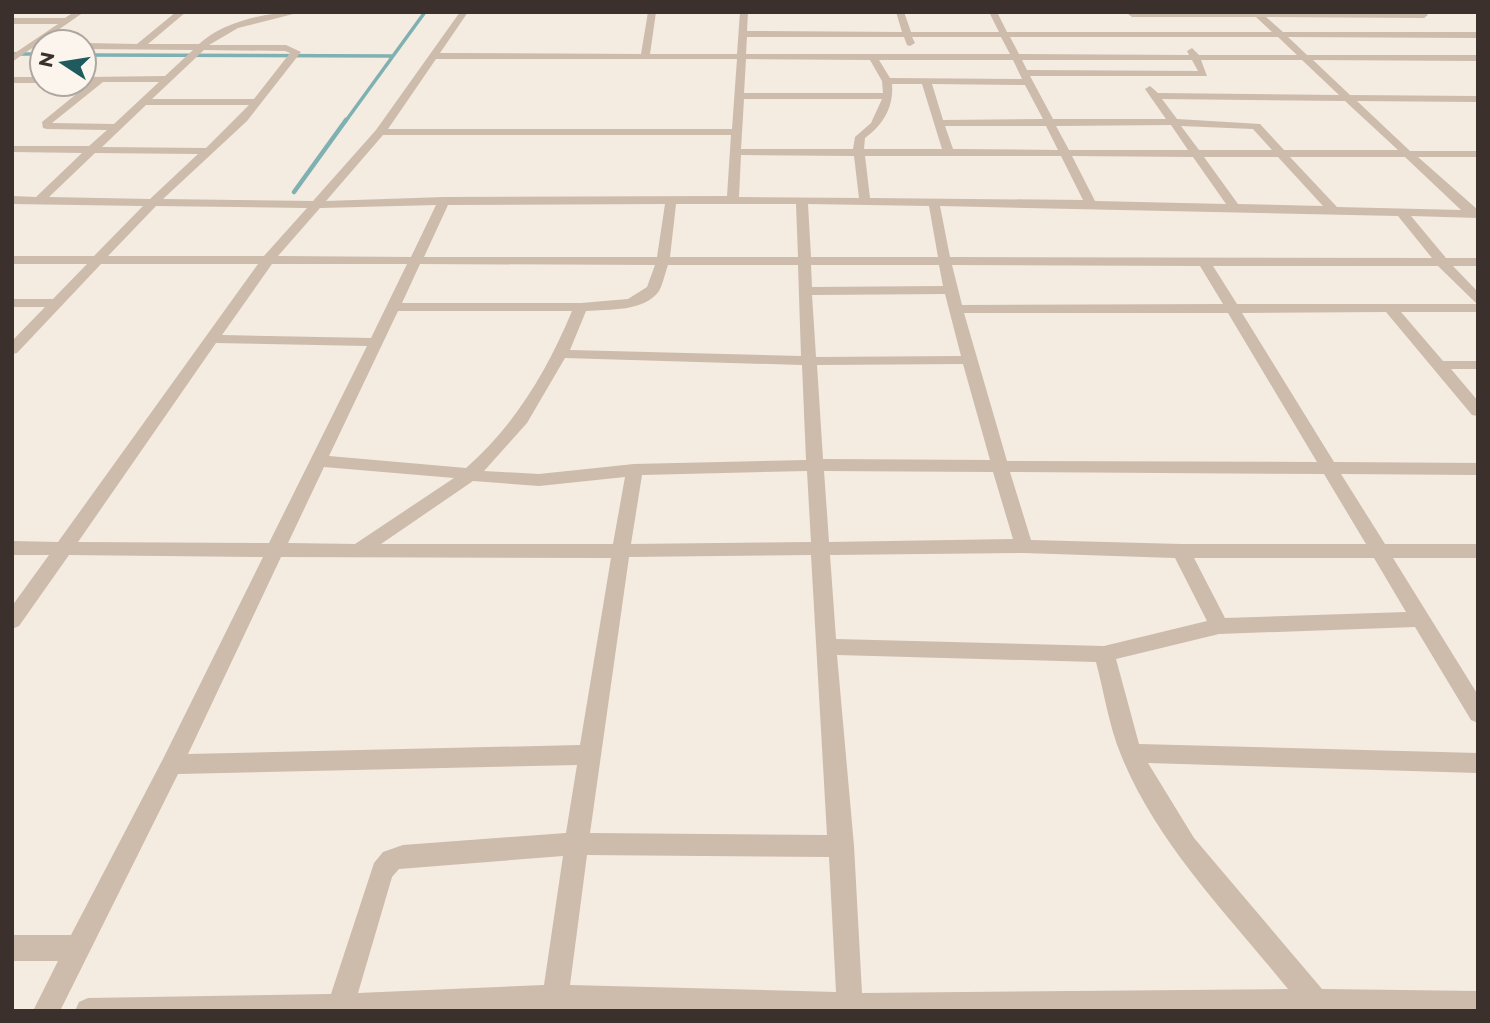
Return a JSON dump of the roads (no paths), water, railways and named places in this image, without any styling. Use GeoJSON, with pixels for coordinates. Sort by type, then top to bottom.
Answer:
{"type":"FeatureCollection","features":[{"type":"Feature","properties":{"kind":"street"},"geometry":{"type":"LineString","coordinates":[[59,28],[80,12]]}},
{"type":"Feature","properties":{"kind":"street"},"geometry":{"type":"LineString","coordinates":[[141,46],[182,12]]}},
{"type":"Feature","properties":{"kind":"street"},"geometry":{"type":"LineString","coordinates":[[39,200],[212,37],[223,30],[297,12]]}},
{"type":"Feature","properties":{"kind":"street"},"geometry":{"type":"LineString","coordinates":[[12,621],[268,260],[380,132],[464,12]]}},
{"type":"Feature","properties":{"kind":"street"},"geometry":{"type":"LineString","coordinates":[[645,56],[652,12]]}},
{"type":"Feature","properties":{"kind":"street"},"geometry":{"type":"LineString","coordinates":[[733,201],[744,12]]}},
{"type":"Feature","properties":{"kind":"street"},"geometry":{"type":"LineString","coordinates":[[900,12],[914,57]]}},
{"type":"Feature","properties":{"kind":"street"},"geometry":{"type":"LineString","coordinates":[[993,12],[1091,204]]}},
{"type":"Feature","properties":{"kind":"street"},"geometry":{"type":"LineString","coordinates":[[1131,13],[1148,34]]}},
{"type":"Feature","properties":{"kind":"street"},"geometry":{"type":"LineString","coordinates":[[1131,13],[1422,14],[1478,52]]}},
{"type":"Feature","properties":{"kind":"street"},"geometry":{"type":"LineString","coordinates":[[1257,13],[1475,214]]}},
{"type":"Feature","properties":{"kind":"street"},"geometry":{"type":"LineString","coordinates":[[1352,13],[1407,58]]}},
{"type":"Feature","properties":{"kind":"street"},"geometry":{"type":"LineString","coordinates":[[12,21],[67,21]]}},
{"type":"Feature","properties":{"kind":"street"},"geometry":{"type":"LineString","coordinates":[[742,34],[1478,35]]}},
{"type":"Feature","properties":{"kind":"street"},"geometry":{"type":"LineString","coordinates":[[887,81],[1204,74],[1181,35]]}},
{"type":"Feature","properties":{"kind":"street"},"geometry":{"type":"LineString","coordinates":[[12,350],[151,204],[250,112],[255,102],[296,52],[286,48],[98,46]]}},
{"type":"Feature","properties":{"kind":"street"},"geometry":{"type":"LineString","coordinates":[[12,59],[28,51]]}},
{"type":"Feature","properties":{"kind":"street"},"geometry":{"type":"LineString","coordinates":[[434,56],[1478,58]]}},
{"type":"Feature","properties":{"kind":"street"},"geometry":{"type":"LineString","coordinates":[[865,202],[859,152],[860,137],[876,125],[888,96],[887,81],[873,56]]}},
{"type":"Feature","properties":{"kind":"street"},"geometry":{"type":"LineString","coordinates":[[1138,74],[1236,208]]}},
{"type":"Feature","properties":{"kind":"street"},"geometry":{"type":"LineString","coordinates":[[117,127],[47,126],[47,122],[101,79],[169,79]]}},
{"type":"Feature","properties":{"kind":"street"},"geometry":{"type":"LineString","coordinates":[[926,82],[948,152]]}},
{"type":"Feature","properties":{"kind":"street"},"geometry":{"type":"LineString","coordinates":[[741,96],[888,96]]}},
{"type":"Feature","properties":{"kind":"street"},"geometry":{"type":"LineString","coordinates":[[1154,96],[1478,99]]}},
{"type":"Feature","properties":{"kind":"street"},"geometry":{"type":"LineString","coordinates":[[145,102],[255,102]]}},
{"type":"Feature","properties":{"kind":"street"},"geometry":{"type":"LineString","coordinates":[[939,122],[1173,122],[1256,126],[1284,153],[1335,212]]}},
{"type":"Feature","properties":{"kind":"street"},"geometry":{"type":"LineString","coordinates":[[380,132],[738,132]]}},
{"type":"Feature","properties":{"kind":"street"},"geometry":{"type":"LineString","coordinates":[[12,149],[210,151]]}},
{"type":"Feature","properties":{"kind":"street"},"geometry":{"type":"LineString","coordinates":[[736,152],[1478,154]]}},
{"type":"Feature","properties":{"kind":"street"},"geometry":{"type":"LineString","coordinates":[[12,200],[316,205],[444,201],[671,200],[1091,204],[1475,214]]}},
{"type":"Feature","properties":{"kind":"street"},"geometry":{"type":"LineString","coordinates":[[394,307],[581,307],[621,305],[644,297],[653,289],[663,261],[671,200]]}},
{"type":"Feature","properties":{"kind":"street"},"geometry":{"type":"LineString","coordinates":[[46,1011],[172,764],[273,550],[319,461],[444,201]]}},
{"type":"Feature","properties":{"kind":"street"},"geometry":{"type":"LineString","coordinates":[[802,202],[808,361],[842,846],[850,1009]]}},
{"type":"Feature","properties":{"kind":"street"},"geometry":{"type":"LineString","coordinates":[[934,203],[943,260],[969,360],[1024,546]]}},
{"type":"Feature","properties":{"kind":"street"},"geometry":{"type":"LineString","coordinates":[[1402,213],[1441,262],[1478,300]]}},
{"type":"Feature","properties":{"kind":"street"},"geometry":{"type":"LineString","coordinates":[[12,260],[1478,262]]}},
{"type":"Feature","properties":{"kind":"street"},"geometry":{"type":"LineString","coordinates":[[1205,263],[1478,714]]}},
{"type":"Feature","properties":{"kind":"street"},"geometry":{"type":"LineString","coordinates":[[806,290],[951,290]]}},
{"type":"Feature","properties":{"kind":"street"},"geometry":{"type":"LineString","coordinates":[[12,303],[55,303]]}},
{"type":"Feature","properties":{"kind":"street"},"geometry":{"type":"LineString","coordinates":[[358,551],[468,476],[526,414],[562,354],[581,307]]}},
{"type":"Feature","properties":{"kind":"street"},"geometry":{"type":"LineString","coordinates":[[957,309],[1478,308]]}},
{"type":"Feature","properties":{"kind":"street"},"geometry":{"type":"LineString","coordinates":[[1391,309],[1478,411]]}},
{"type":"Feature","properties":{"kind":"street"},"geometry":{"type":"LineString","coordinates":[[213,339],[375,342]]}},
{"type":"Feature","properties":{"kind":"street"},"geometry":{"type":"LineString","coordinates":[[562,354],[808,361],[969,360]]}},
{"type":"Feature","properties":{"kind":"street"},"geometry":{"type":"LineString","coordinates":[[1440,365],[1478,365]]}},
{"type":"Feature","properties":{"kind":"street"},"geometry":{"type":"LineString","coordinates":[[319,461],[418,468],[468,476],[539,480],[634,470],[816,465],[1001,464],[1478,469]]}},
{"type":"Feature","properties":{"kind":"street"},"geometry":{"type":"LineString","coordinates":[[555,999],[589,755],[634,470]]}},
{"type":"Feature","properties":{"kind":"street"},"geometry":{"type":"LineString","coordinates":[[12,548],[358,551],[1024,546],[1181,551],[1478,551]]}},
{"type":"Feature","properties":{"kind":"street"},"geometry":{"type":"LineString","coordinates":[[1181,551],[1219,626]]}},
{"type":"Feature","properties":{"kind":"street"},"geometry":{"type":"LineString","coordinates":[[827,647],[1104,654],[1219,626],[1420,619]]}},
{"type":"Feature","properties":{"kind":"street"},"geometry":{"type":"LineString","coordinates":[[1104,654],[1131,753],[1153,794],[1186,846],[1316,1003]]}},
{"type":"Feature","properties":{"kind":"street"},"geometry":{"type":"LineString","coordinates":[[1131,753],[1478,763]]}},
{"type":"Feature","properties":{"kind":"street"},"geometry":{"type":"LineString","coordinates":[[172,764],[589,755]]}},
{"type":"Feature","properties":{"kind":"street"},"geometry":{"type":"LineString","coordinates":[[339,1009],[382,871],[391,860],[403,856],[576,844],[842,846]]}},
{"type":"Feature","properties":{"kind":"street"},"geometry":{"type":"LineString","coordinates":[[12,948],[77,948]]}},
{"type":"Feature","properties":{"kind":"street"},"geometry":{"type":"LineString","coordinates":[[88,1011],[339,1009],[555,999],[850,1009],[1316,1003],[1372,1007],[1478,1004]]}},
{"type":"Feature","properties":{"kind":"waterway"},"geometry":{"type":"LineString","coordinates":[[393,56],[425,12]]}},
{"type":"Feature","properties":{"kind":"waterway"},"geometry":{"type":"LineString","coordinates":[[12,54],[28,54]]}},
{"type":"Feature","properties":{"kind":"waterway"},"geometry":{"type":"LineString","coordinates":[[98,55],[393,56]]}},
{"type":"Feature","properties":{"kind":"waterway"},"geometry":{"type":"LineString","coordinates":[[345,122],[393,56]]}},
{"type":"Feature","properties":{"kind":"waterway"},"geometry":{"type":"LineString","coordinates":[[294,192],[346,120]]}}]}
